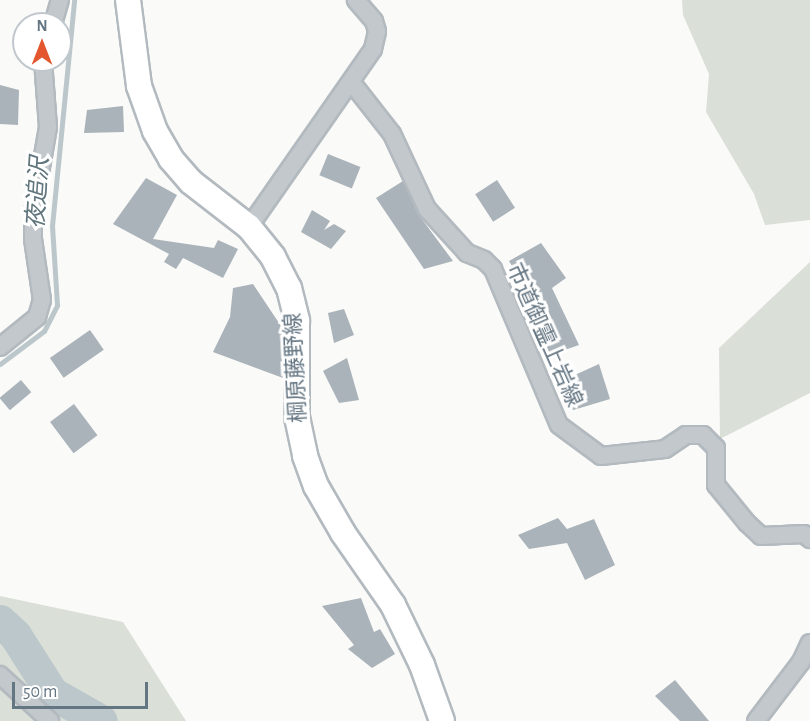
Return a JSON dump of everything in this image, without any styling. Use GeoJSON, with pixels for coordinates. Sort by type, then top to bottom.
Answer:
{"type":"FeatureCollection","features":[{"type":"Feature","properties":{"kind":"main road","name":"棡原藤野線"},"geometry":{"type":"LineString","coordinates":[[128,0],[140,86],[155,131],[171,159],[191,182],[249,228],[273,257],[289,288],[297,321],[297,417],[304,456],[316,486],[343,533],[393,605],[446,718]]}},
{"type":"Feature","properties":{"kind":"street"},"geometry":{"type":"LineString","coordinates":[[249,228],[373,49],[377,31],[374,21],[356,0]]}},
{"type":"Feature","properties":{"kind":"street"},"geometry":{"type":"LineString","coordinates":[[0,346],[37,317],[42,300],[33,239],[33,213],[48,127],[44,72]]}},
{"type":"Feature","properties":{"kind":"street","name":"市道御霊上岩線"},"geometry":{"type":"LineString","coordinates":[[352,82],[392,134],[427,209],[467,253],[484,260],[493,269],[559,425],[601,456],[665,448],[686,435],[704,435],[716,448],[716,485],[747,523],[761,536],[804,534],[810,539]]}},
{"type":"Feature","properties":{"kind":"street"},"geometry":{"type":"LineString","coordinates":[[756,721],[801,662],[810,643]]}},
{"type":"Feature","properties":{"kind":"street"},"geometry":{"type":"LineString","coordinates":[[0,675],[50,721]]}},
{"type":"Feature","properties":{"kind":"shaded area"},"geometry":{"type":"Polygon","coordinates":[[[682,0],[810,0],[810,220],[765,225],[754,194],[706,112],[709,74],[683,15],[682,0]]]}},
{"type":"Feature","properties":{"kind":"shaded area"},"geometry":{"type":"Polygon","coordinates":[[[810,262],[810,393],[720,439],[719,348],[810,262]]]}},
{"type":"Feature","properties":{"kind":"shaded area"},"geometry":{"type":"Polygon","coordinates":[[[0,596],[123,622],[186,721],[0,721],[0,596]]]}},
{"type":"Feature","properties":{"kind":"building"},"geometry":{"type":"Polygon","coordinates":[[[0,85],[19,90],[18,125],[0,124],[0,85]]]}},
{"type":"Feature","properties":{"kind":"building"},"geometry":{"type":"Polygon","coordinates":[[[123,106],[124,132],[84,133],[87,110],[123,106]]]}},
{"type":"Feature","properties":{"kind":"building"},"geometry":{"type":"Polygon","coordinates":[[[328,154],[360,167],[352,188],[319,175],[328,154]]]}},
{"type":"Feature","properties":{"kind":"building"},"geometry":{"type":"Polygon","coordinates":[[[146,178],[177,195],[153,239],[214,248],[218,240],[238,249],[223,278],[183,258],[176,269],[164,262],[169,254],[113,224],[146,178]]]}},
{"type":"Feature","properties":{"kind":"building"},"geometry":{"type":"Polygon","coordinates":[[[497,180],[515,208],[493,222],[475,194],[497,180]]]}},
{"type":"Feature","properties":{"kind":"building"},"geometry":{"type":"Polygon","coordinates":[[[403,181],[418,214],[453,261],[424,269],[376,198],[403,181]]]}},
{"type":"Feature","properties":{"kind":"building"},"geometry":{"type":"Polygon","coordinates":[[[312,210],[330,221],[324,230],[334,224],[346,231],[331,249],[301,232],[312,210]]]}},
{"type":"Feature","properties":{"kind":"building"},"geometry":{"type":"Polygon","coordinates":[[[541,243],[566,278],[552,288],[579,345],[550,355],[534,313],[539,311],[509,261],[541,243]]]}},
{"type":"Feature","properties":{"kind":"building"},"geometry":{"type":"Polygon","coordinates":[[[253,284],[283,329],[283,378],[213,352],[230,317],[233,288],[253,284]]]}},
{"type":"Feature","properties":{"kind":"building"},"geometry":{"type":"Polygon","coordinates":[[[344,309],[354,335],[334,343],[328,313],[344,309]]]}},
{"type":"Feature","properties":{"kind":"building"},"geometry":{"type":"Polygon","coordinates":[[[90,330],[104,350],[64,378],[50,358],[90,330]]]}},
{"type":"Feature","properties":{"kind":"building"},"geometry":{"type":"Polygon","coordinates":[[[347,358],[359,400],[339,403],[323,371],[347,358]]]}},
{"type":"Feature","properties":{"kind":"building"},"geometry":{"type":"Polygon","coordinates":[[[599,364],[610,399],[570,411],[555,384],[599,364]]]}},
{"type":"Feature","properties":{"kind":"building"},"geometry":{"type":"Polygon","coordinates":[[[21,380],[31,392],[10,410],[0,398],[21,380]]]}},
{"type":"Feature","properties":{"kind":"building"},"geometry":{"type":"Polygon","coordinates":[[[74,404],[97,435],[74,453],[50,422],[74,404]]]}},
{"type":"Feature","properties":{"kind":"building"},"geometry":{"type":"Polygon","coordinates":[[[558,518],[567,529],[594,519],[615,565],[585,580],[567,543],[529,549],[518,535],[558,518]]]}},
{"type":"Feature","properties":{"kind":"building"},"geometry":{"type":"Polygon","coordinates":[[[361,598],[374,632],[380,629],[395,654],[372,668],[348,649],[354,645],[322,606],[361,598]]]}},
{"type":"Feature","properties":{"kind":"building"},"geometry":{"type":"Polygon","coordinates":[[[675,680],[709,721],[680,721],[655,696],[675,680]]]}},
{"type":"Feature","properties":{"kind":"waterway","name":"夜追沢"},"geometry":{"type":"LineString","coordinates":[[0,364],[44,331],[57,305],[52,226],[74,0]]}},
{"type":"Feature","properties":{"kind":"waterway"},"geometry":{"type":"LineString","coordinates":[[0,621],[15,635],[52,693],[101,721]]}}]}
